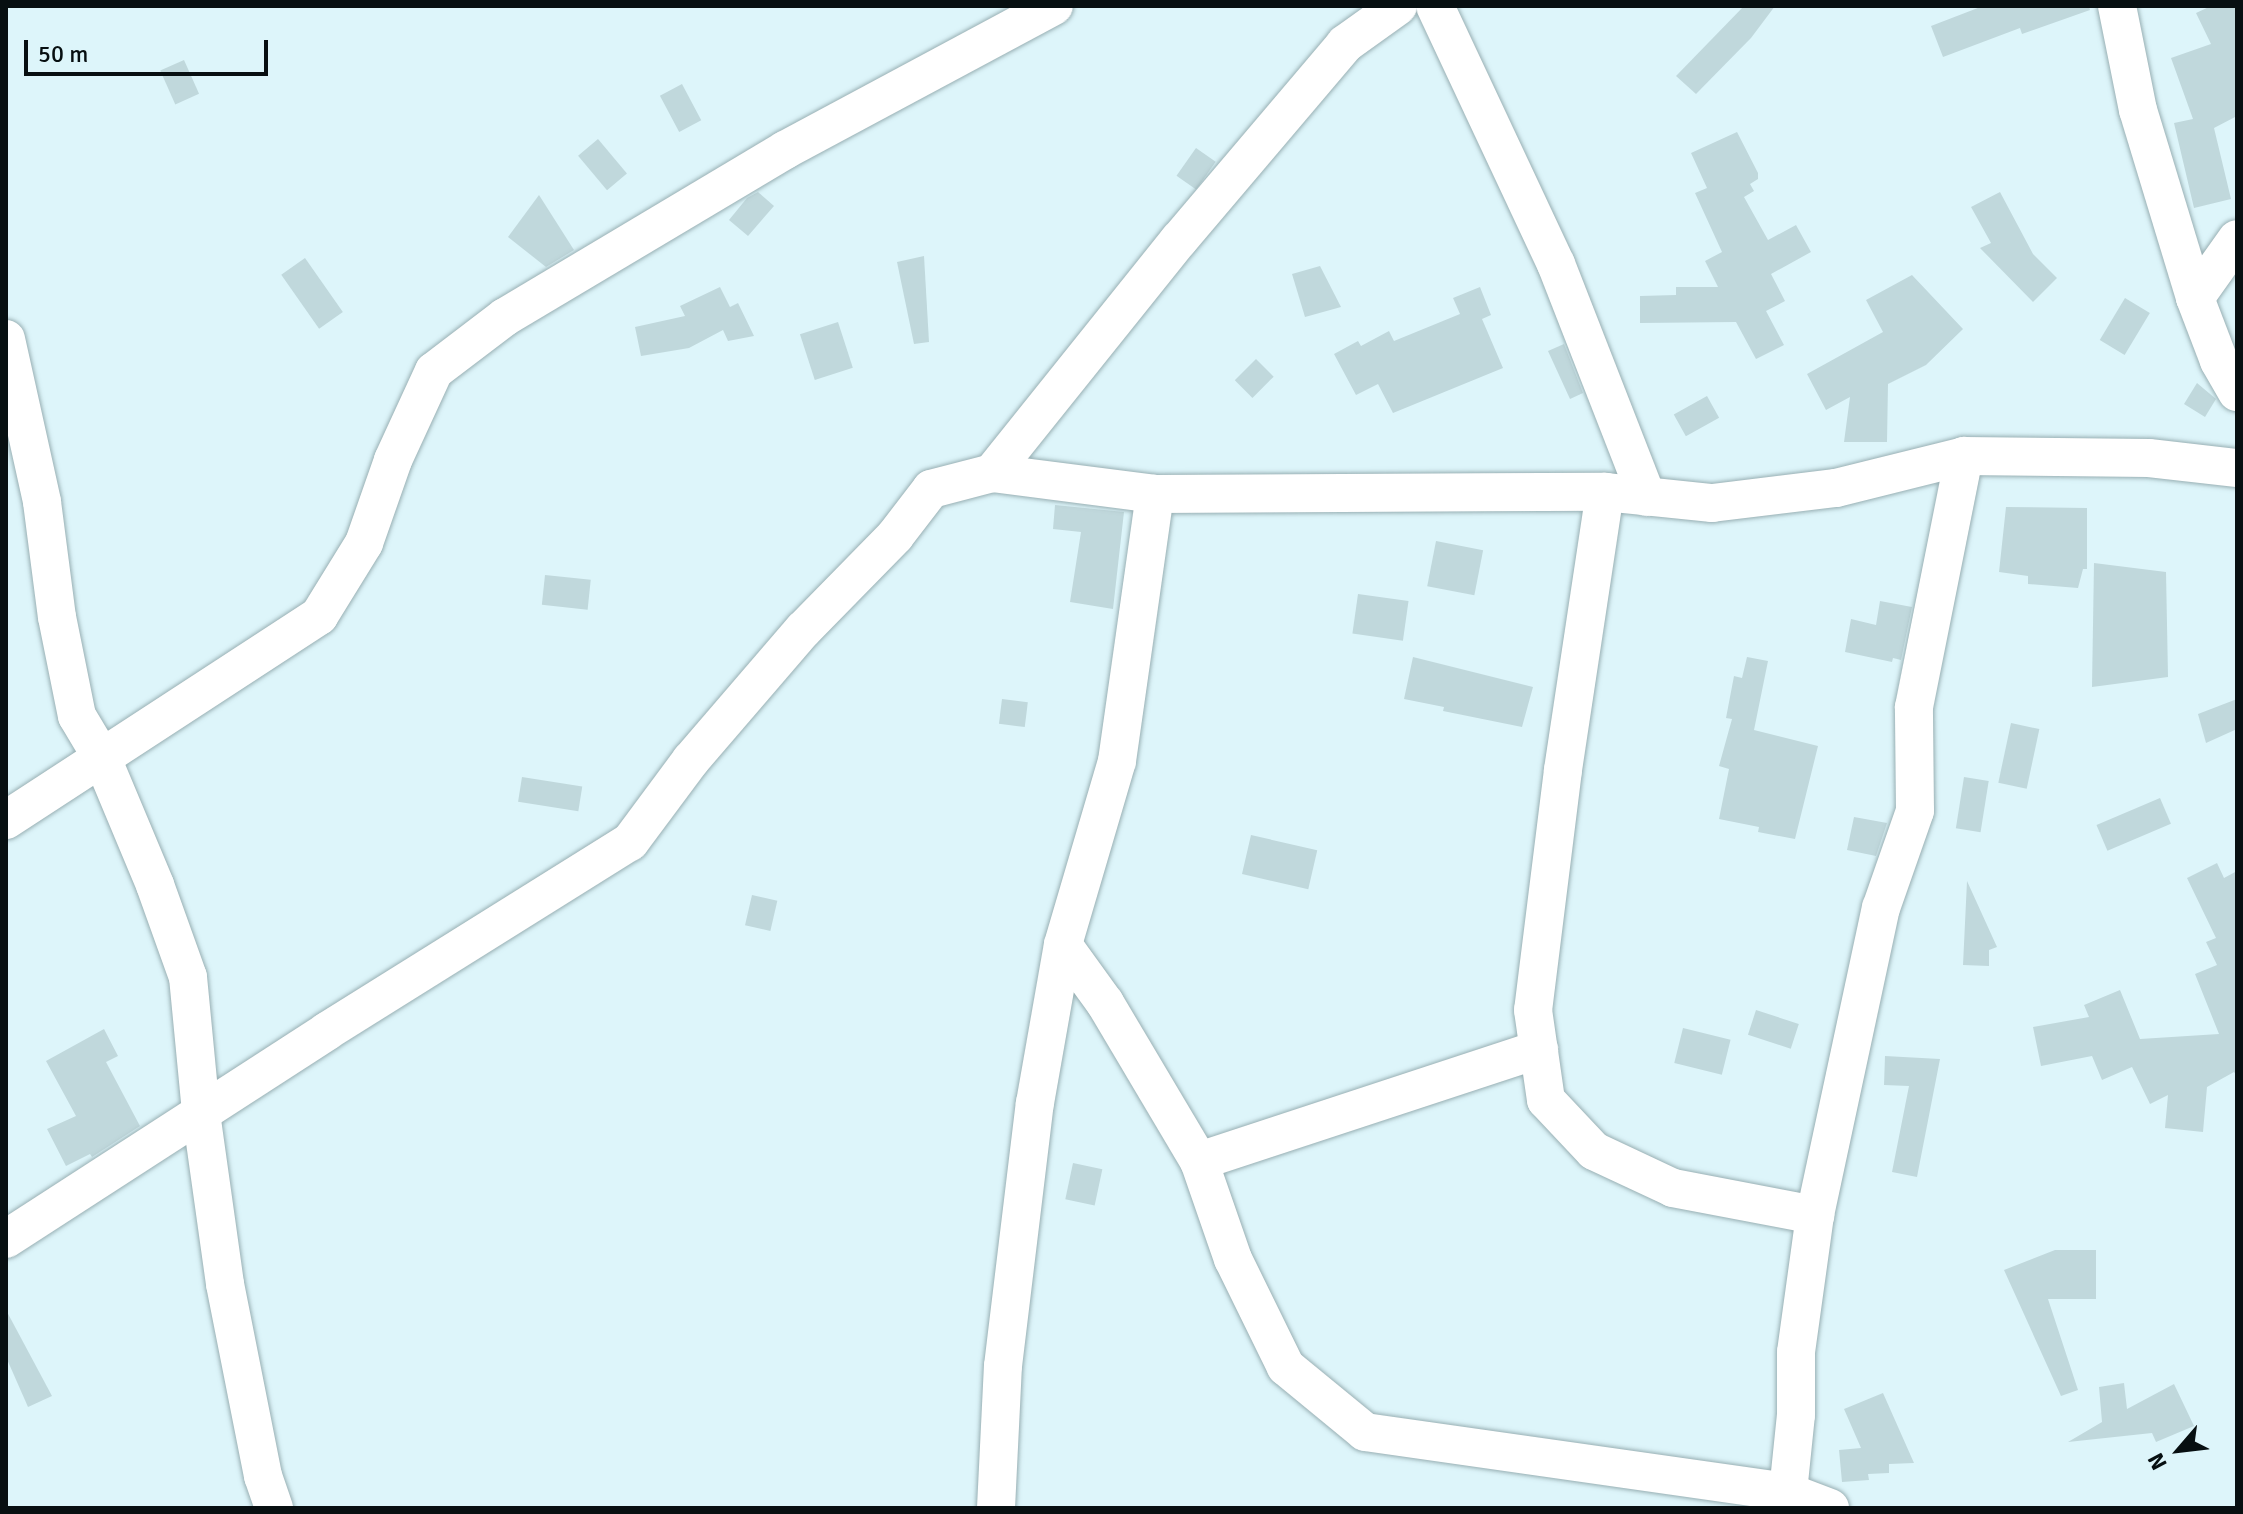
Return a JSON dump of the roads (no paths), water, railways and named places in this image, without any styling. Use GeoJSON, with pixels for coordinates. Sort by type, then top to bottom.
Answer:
{"type":"FeatureCollection","features":[{"type":"Feature","properties":{"kind":"street"},"geometry":{"type":"LineString","coordinates":[[6,820],[319,616],[364,543],[393,460],[434,371],[505,317],[785,150],[1054,6]]}},
{"type":"Feature","properties":{"kind":"street"},"geometry":{"type":"LineString","coordinates":[[992,473],[1179,240],[1345,44],[1398,6]]}},
{"type":"Feature","properties":{"kind":"street"},"geometry":{"type":"LineString","coordinates":[[1435,6],[1556,264],[1647,497]]}},
{"type":"Feature","properties":{"kind":"street"},"geometry":{"type":"LineString","coordinates":[[2117,6],[2138,110],[2195,298],[2219,361],[2237,392]]}},
{"type":"Feature","properties":{"kind":"street"},"geometry":{"type":"LineString","coordinates":[[2195,298],[2237,239]]}},
{"type":"Feature","properties":{"kind":"street"},"geometry":{"type":"LineString","coordinates":[[6,339],[42,502],[57,617],[77,716],[102,758],[188,977],[201,1113],[225,1284],[263,1476],[274,1508]]}},
{"type":"Feature","properties":{"kind":"street"},"geometry":{"type":"LineString","coordinates":[[1790,1500],[1796,1415],[1796,1352],[1815,1215],[1881,908],[1915,811],[1914,707],[1964,456]]}},
{"type":"Feature","properties":{"kind":"street"},"geometry":{"type":"LineString","coordinates":[[6,1239],[630,842],[691,760],[803,630],[895,536],[931,489],[992,473],[1155,494],[1605,492],[1712,503],[1836,488],[1964,456],[2149,458],[2237,468]]}},
{"type":"Feature","properties":{"kind":"street"},"geometry":{"type":"LineString","coordinates":[[1605,492],[1563,770],[1533,1010],[1546,1100],[1594,1151],[1673,1188],[1815,1215]]}},
{"type":"Feature","properties":{"kind":"street"},"geometry":{"type":"LineString","coordinates":[[996,1508],[1003,1366],[1035,1103],[1063,945],[1117,761],[1155,494]]}},
{"type":"Feature","properties":{"kind":"street"},"geometry":{"type":"LineString","coordinates":[[1063,945],[1105,1003],[1199,1161],[1233,1259],[1286,1367],[1365,1432],[1830,1508]]}},
{"type":"Feature","properties":{"kind":"street"},"geometry":{"type":"LineString","coordinates":[[1199,1161],[1539,1049]]}}]}
